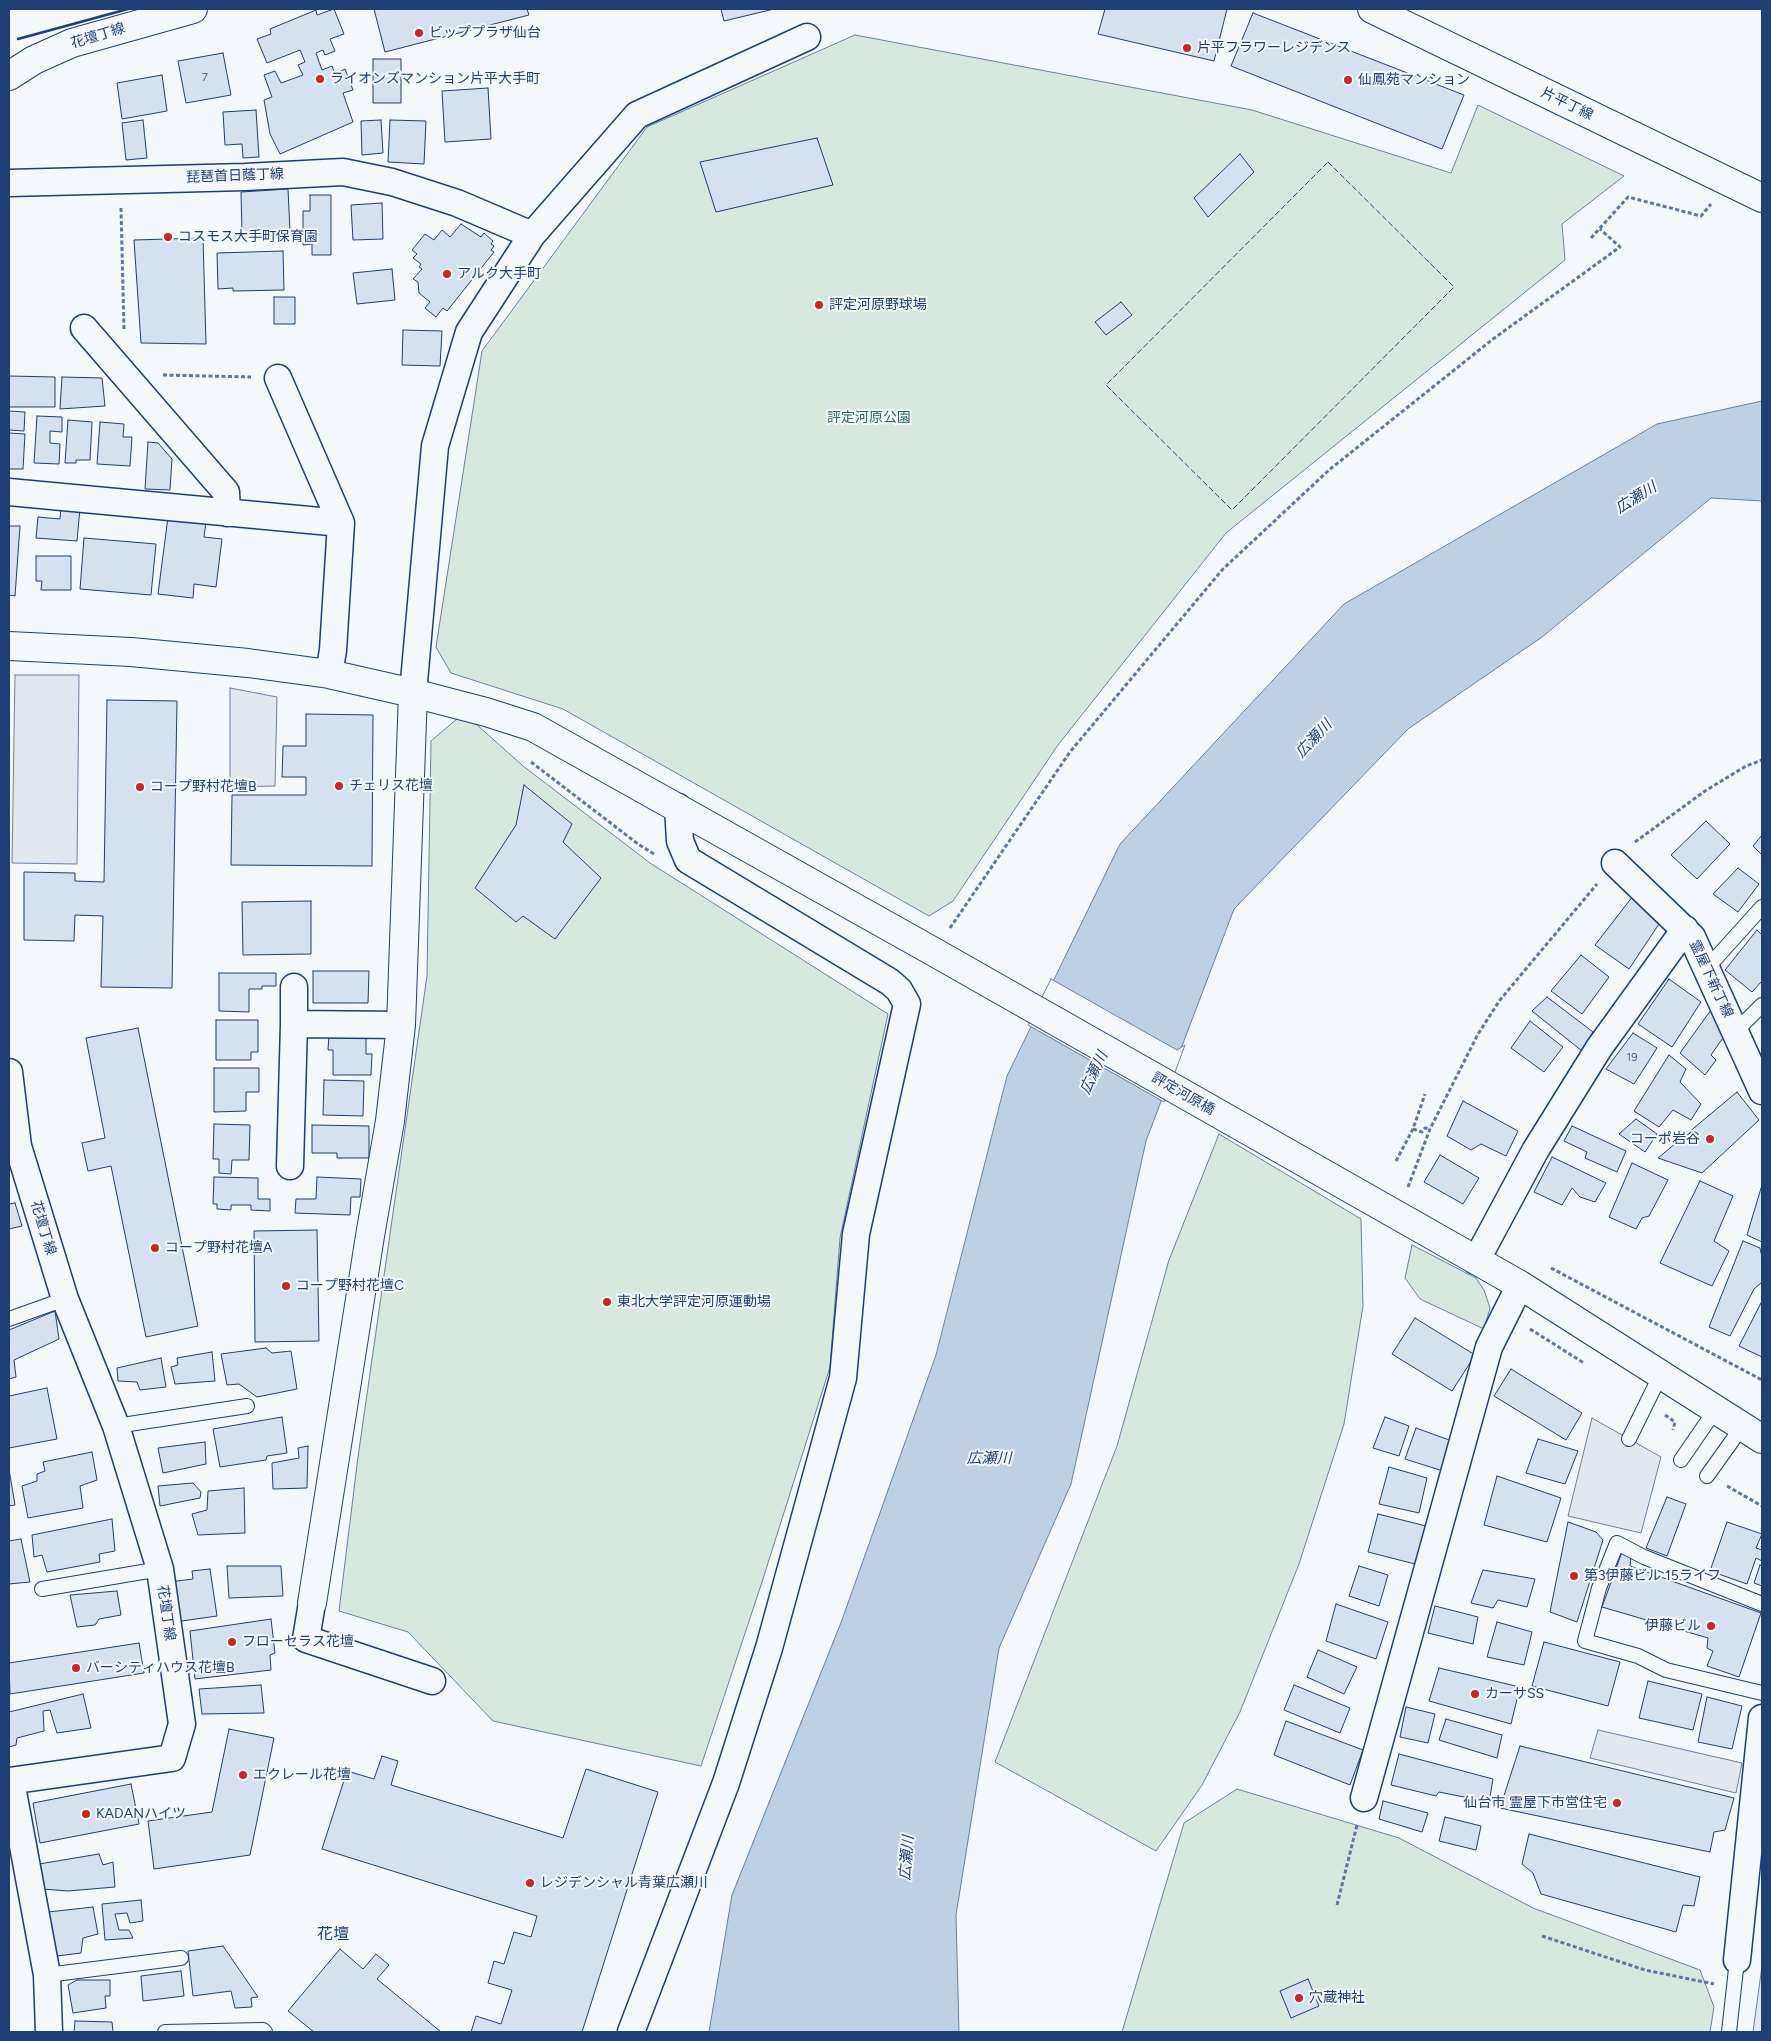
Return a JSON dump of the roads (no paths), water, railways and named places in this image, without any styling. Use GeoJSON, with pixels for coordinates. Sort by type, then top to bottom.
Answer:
{"type":"FeatureCollection","features":[{"type":"Feature","properties":{"kind":"street","name":"花壇丁線"},"geometry":{"type":"LineString","coordinates":[[9,76],[34,60],[72,43],[193,9]]}},
{"type":"Feature","properties":{"kind":"street","name":"片平丁線"},"geometry":{"type":"LineString","coordinates":[[1372,9],[1762,198]]}},
{"type":"Feature","properties":{"kind":"street"},"geometry":{"type":"LineString","coordinates":[[432,1681],[306,1639],[390,1121],[401,1025],[414,693],[435,446],[469,332],[532,235],[637,115],[807,37]]}},
{"type":"Feature","properties":{"kind":"street","name":"琵琶首日蔭丁線"},"geometry":{"type":"LineString","coordinates":[[9,184],[343,172],[392,182],[457,203],[532,235]]}},
{"type":"Feature","properties":{"kind":"street"},"geometry":{"type":"LineString","coordinates":[[84,328],[226,492],[227,512]]}},
{"type":"Feature","properties":{"kind":"street"},"geometry":{"type":"LineString","coordinates":[[278,378],[341,523],[333,650],[329,674]]}},
{"type":"Feature","properties":{"kind":"street"},"geometry":{"type":"LineString","coordinates":[[9,492],[341,523]]}},
{"type":"Feature","properties":{"kind":"street","name":"評定河原橋"},"geometry":{"type":"LineString","coordinates":[[9,646],[132,652],[248,663],[329,674],[414,693],[486,712],[533,727],[972,973],[1400,1203],[1476,1261],[1520,1285],[1752,1433]]}},
{"type":"Feature","properties":{"kind":"street"},"geometry":{"type":"LineString","coordinates":[[632,2032],[729,1774],[769,1648],[843,1378],[856,1234],[907,1004],[899,990],[890,982],[688,860],[680,841],[678,807]]}},
{"type":"Feature","properties":{"kind":"street","name":"霊屋下新丁線"},"geometry":{"type":"LineString","coordinates":[[1615,863],[1685,929],[1692,938],[1762,1091]]}},
{"type":"Feature","properties":{"kind":"street"},"geometry":{"type":"LineString","coordinates":[[1476,1261],[1535,1151],[1599,1048],[1685,929]]}},
{"type":"Feature","properties":{"kind":"street"},"geometry":{"type":"LineString","coordinates":[[290,1166],[294,986]]}},
{"type":"Feature","properties":{"kind":"street"},"geometry":{"type":"LineString","coordinates":[[294,1024],[401,1025]]}},
{"type":"Feature","properties":{"kind":"street","name":"花壇丁線"},"geometry":{"type":"LineString","coordinates":[[9,1072],[18,1146],[65,1299],[116,1426],[160,1569],[182,1724],[172,1758],[10,1781],[46,1975],[49,2032]]}},
{"type":"Feature","properties":{"kind":"street"},"geometry":{"type":"LineString","coordinates":[[1364,1798],[1489,1347],[1520,1285]]}},
{"type":"Feature","properties":{"kind":"street"},"geometry":{"type":"LineString","coordinates":[[1737,1960],[1762,1718]]}},
{"type":"Feature","properties":{"kind":"lane"},"geometry":{"type":"LineString","coordinates":[[1707,968],[1762,906]]}},
{"type":"Feature","properties":{"kind":"lane"},"geometry":{"type":"LineString","coordinates":[[1736,1031],[1762,1005]]}},
{"type":"Feature","properties":{"kind":"lane"},"geometry":{"type":"LineString","coordinates":[[9,1319],[65,1299]]}},
{"type":"Feature","properties":{"kind":"lane"},"geometry":{"type":"LineString","coordinates":[[1629,1439],[1661,1374]]}},
{"type":"Feature","properties":{"kind":"lane"},"geometry":{"type":"LineString","coordinates":[[116,1426],[248,1406]]}},
{"type":"Feature","properties":{"kind":"lane"},"geometry":{"type":"LineString","coordinates":[[1681,1460],[1716,1409]]}},
{"type":"Feature","properties":{"kind":"lane"},"geometry":{"type":"LineString","coordinates":[[1707,1476],[1752,1433]]}},
{"type":"Feature","properties":{"kind":"lane"},"geometry":{"type":"LineString","coordinates":[[1762,1604],[1644,1557],[1617,1543],[1599,1588],[1585,1641],[1638,1656],[1666,1670],[1762,1693]]}},
{"type":"Feature","properties":{"kind":"lane"},"geometry":{"type":"LineString","coordinates":[[42,1589],[160,1569]]}},
{"type":"Feature","properties":{"kind":"lane"},"geometry":{"type":"LineString","coordinates":[[46,1975],[181,1958]]}},
{"type":"Feature","properties":{"kind":"lane"},"geometry":{"type":"LineString","coordinates":[[1729,2032],[1737,1960]]}},
{"type":"Feature","properties":{"kind":"lane"},"geometry":{"type":"LineString","coordinates":[[165,2032],[263,2030],[265,2032]]}},
{"type":"Feature","properties":{"kind":"water","name":"広瀬川"},"geometry":{"type":"Polygon","coordinates":[[[1762,401],[1762,501],[1711,498],[1542,637],[1408,729],[1234,909],[1146,1141],[1071,1484],[999,1648],[956,1915],[959,2032],[709,2032],[732,1895],[842,1620],[936,1355],[1007,1076],[1120,844],[1344,604],[1657,424],[1762,401]]]}},
{"type":"Feature","properties":{"kind":"place","name":"ビッププラザ仙台"},"geometry":{"type":"Point","coordinates":[419,33]}},
{"type":"Feature","properties":{"kind":"place","name":"片平フラワーレジデンス"},"geometry":{"type":"Point","coordinates":[1187,48]}},
{"type":"Feature","properties":{"kind":"place","name":"ライオンズマンション片平大手町"},"geometry":{"type":"Point","coordinates":[320,79]}},
{"type":"Feature","properties":{"kind":"place","name":"仙鳳苑マンション"},"geometry":{"type":"Point","coordinates":[1348,80]}},
{"type":"Feature","properties":{"kind":"place","name":"コスモス大手町保育園"},"geometry":{"type":"Point","coordinates":[168,237]}},
{"type":"Feature","properties":{"kind":"place","name":"アルク大手町"},"geometry":{"type":"Point","coordinates":[447,274]}},
{"type":"Feature","properties":{"kind":"place","name":"評定河原野球場"},"geometry":{"type":"Point","coordinates":[819,305]}},
{"type":"Feature","properties":{"kind":"place","name":"チェリス花壇"},"geometry":{"type":"Point","coordinates":[339,786]}},
{"type":"Feature","properties":{"kind":"place","name":"コープ野村花壇B"},"geometry":{"type":"Point","coordinates":[140,787]}},
{"type":"Feature","properties":{"kind":"place","name":"コーポ岩谷"},"geometry":{"type":"Point","coordinates":[1710,1139]}},
{"type":"Feature","properties":{"kind":"place","name":"コープ野村花壇A"},"geometry":{"type":"Point","coordinates":[155,1248]}},
{"type":"Feature","properties":{"kind":"place","name":"コープ野村花壇C"},"geometry":{"type":"Point","coordinates":[286,1286]}},
{"type":"Feature","properties":{"kind":"place","name":"東北大学評定河原運動場"},"geometry":{"type":"Point","coordinates":[607,1302]}},
{"type":"Feature","properties":{"kind":"place","name":"第3伊藤ビル 15ライフ"},"geometry":{"type":"Point","coordinates":[1574,1576]}},
{"type":"Feature","properties":{"kind":"place","name":"伊藤ビル"},"geometry":{"type":"Point","coordinates":[1711,1626]}},
{"type":"Feature","properties":{"kind":"place","name":"フローセラス花壇"},"geometry":{"type":"Point","coordinates":[232,1642]}},
{"type":"Feature","properties":{"kind":"place","name":"バーシティハウス花壇B"},"geometry":{"type":"Point","coordinates":[76,1668]}},
{"type":"Feature","properties":{"kind":"place","name":"カーサSS"},"geometry":{"type":"Point","coordinates":[1475,1694]}},
{"type":"Feature","properties":{"kind":"place","name":"エクレール花壇"},"geometry":{"type":"Point","coordinates":[243,1775]}},
{"type":"Feature","properties":{"kind":"place","name":"仙台市 霊屋下市営住宅"},"geometry":{"type":"Point","coordinates":[1617,1803]}},
{"type":"Feature","properties":{"kind":"place","name":"KADANハイツ"},"geometry":{"type":"Point","coordinates":[86,1814]}},
{"type":"Feature","properties":{"kind":"place","name":"レジデンシャル青葉広瀬川"},"geometry":{"type":"Point","coordinates":[530,1883]}},
{"type":"Feature","properties":{"kind":"place","name":"穴蔵神社"},"geometry":{"type":"Point","coordinates":[1299,1998]}},
{"type":"Feature","properties":{"kind":"district","name":"花壇"},"geometry":{"type":"Point","coordinates":[333,1934]}},
{"type":"Feature","properties":{"kind":"park label","name":"評定河原公園"},"geometry":{"type":"Point","coordinates":[869,418]}}]}
